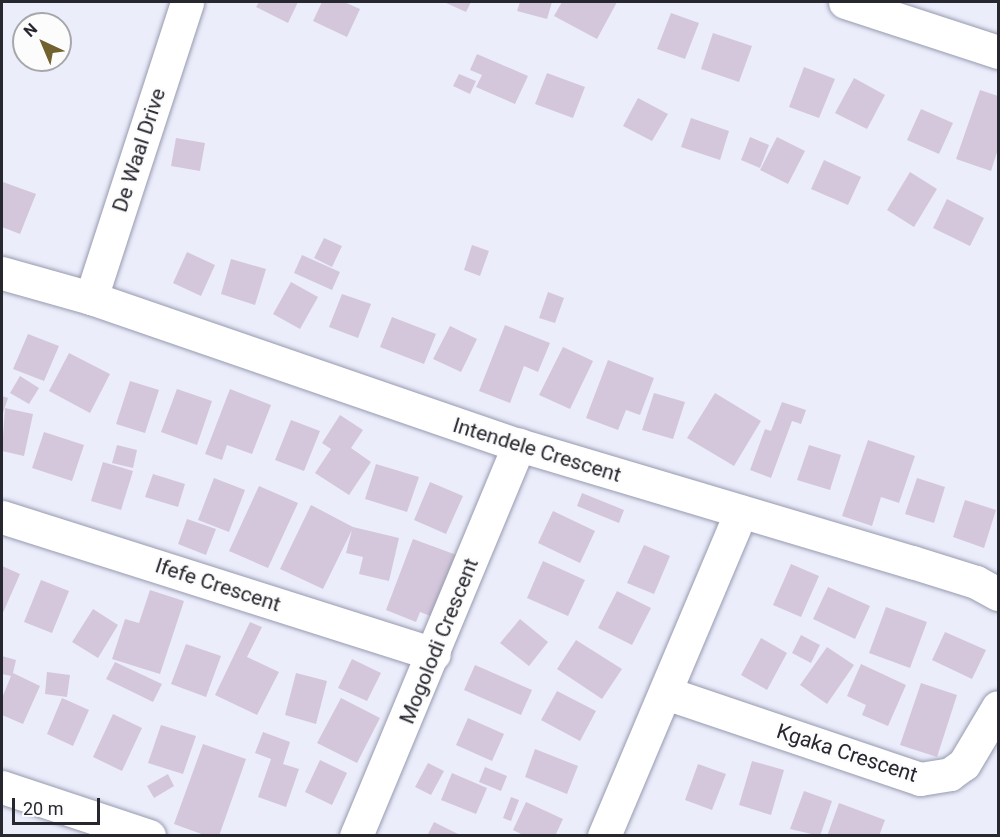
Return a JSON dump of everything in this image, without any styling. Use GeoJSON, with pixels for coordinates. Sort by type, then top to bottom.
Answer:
{"type":"FeatureCollection","features":[{"type":"Feature","properties":{"kind":"street","name":"De Waal Drive"},"geometry":{"type":"LineString","coordinates":[[91,298],[187,2]]}},
{"type":"Feature","properties":{"kind":"street"},"geometry":{"type":"LineString","coordinates":[[845,2],[999,52]]}},
{"type":"Feature","properties":{"kind":"street","name":"Intendele Crescent"},"geometry":{"type":"LineString","coordinates":[[2,273],[91,298],[519,445],[741,512]]}},
{"type":"Feature","properties":{"kind":"street","name":"Mogolodi Crescent"},"geometry":{"type":"LineString","coordinates":[[356,836],[434,654],[519,445]]}},
{"type":"Feature","properties":{"kind":"street"},"geometry":{"type":"LineString","coordinates":[[604,836],[741,512],[976,582],[999,594]]}},
{"type":"Feature","properties":{"kind":"street","name":"Ifefe Crescent"},"geometry":{"type":"LineString","coordinates":[[2,517],[434,654]]}},
{"type":"Feature","properties":{"kind":"street","name":"Kgaka Crescent"},"geometry":{"type":"LineString","coordinates":[[666,693],[920,779],[950,774],[964,764],[999,707]]}},
{"type":"Feature","properties":{"kind":"street"},"geometry":{"type":"LineString","coordinates":[[2,787],[149,836]]}},
{"type":"Feature","properties":{"kind":"building"},"geometry":{"type":"Polygon","coordinates":[[[259,2],[298,2],[288,23],[256,7],[259,2]]]}},
{"type":"Feature","properties":{"kind":"building"},"geometry":{"type":"Polygon","coordinates":[[[322,2],[344,2],[360,9],[347,37],[313,21],[322,2]]]}},
{"type":"Feature","properties":{"kind":"building"},"geometry":{"type":"Polygon","coordinates":[[[444,2],[471,2],[466,12],[444,2]]]}},
{"type":"Feature","properties":{"kind":"building"},"geometry":{"type":"Polygon","coordinates":[[[520,2],[552,2],[547,19],[517,11],[520,2]]]}},
{"type":"Feature","properties":{"kind":"building"},"geometry":{"type":"Polygon","coordinates":[[[562,2],[617,2],[597,39],[554,16],[562,2]]]}},
{"type":"Feature","properties":{"kind":"building"},"geometry":{"type":"Polygon","coordinates":[[[671,13],[699,23],[685,59],[657,49],[671,13]]]}},
{"type":"Feature","properties":{"kind":"building"},"geometry":{"type":"Polygon","coordinates":[[[713,33],[752,46],[739,82],[701,69],[713,33]]]}},
{"type":"Feature","properties":{"kind":"building"},"geometry":{"type":"Polygon","coordinates":[[[477,54],[528,76],[515,104],[476,87],[482,75],[470,70],[477,54]]]}},
{"type":"Feature","properties":{"kind":"building"},"geometry":{"type":"Polygon","coordinates":[[[804,67],[835,79],[819,118],[789,107],[804,67]]]}},
{"type":"Feature","properties":{"kind":"building"},"geometry":{"type":"Polygon","coordinates":[[[547,73],[585,87],[573,118],[535,104],[547,73]]]}},
{"type":"Feature","properties":{"kind":"building"},"geometry":{"type":"Polygon","coordinates":[[[459,74],[476,81],[470,94],[453,86],[459,74]]]}},
{"type":"Feature","properties":{"kind":"building"},"geometry":{"type":"Polygon","coordinates":[[[854,78],[885,95],[867,129],[835,113],[854,78]]]}},
{"type":"Feature","properties":{"kind":"building"},"geometry":{"type":"Polygon","coordinates":[[[980,90],[998,96],[998,149],[991,171],[956,159],[980,90]]]}},
{"type":"Feature","properties":{"kind":"building"},"geometry":{"type":"Polygon","coordinates":[[[638,98],[668,114],[652,141],[623,126],[638,98]]]}},
{"type":"Feature","properties":{"kind":"building"},"geometry":{"type":"Polygon","coordinates":[[[921,109],[953,123],[939,154],[907,140],[921,109]]]}},
{"type":"Feature","properties":{"kind":"building"},"geometry":{"type":"Polygon","coordinates":[[[691,118],[729,131],[720,160],[681,147],[691,118]]]}},
{"type":"Feature","properties":{"kind":"building"},"geometry":{"type":"Polygon","coordinates":[[[750,137],[769,145],[760,168],[741,160],[750,137]]]}},
{"type":"Feature","properties":{"kind":"building"},"geometry":{"type":"Polygon","coordinates":[[[777,137],[805,151],[788,184],[760,170],[777,137]]]}},
{"type":"Feature","properties":{"kind":"building"},"geometry":{"type":"Polygon","coordinates":[[[176,138],[205,143],[200,171],[171,166],[176,138]]]}},
{"type":"Feature","properties":{"kind":"building"},"geometry":{"type":"Polygon","coordinates":[[[824,160],[861,177],[848,205],[811,189],[824,160]]]}},
{"type":"Feature","properties":{"kind":"building"},"geometry":{"type":"Polygon","coordinates":[[[910,172],[937,189],[914,227],[887,210],[910,172]]]}},
{"type":"Feature","properties":{"kind":"building"},"geometry":{"type":"Polygon","coordinates":[[[3,182],[36,194],[20,234],[2,227],[3,182]]]}},
{"type":"Feature","properties":{"kind":"building"},"geometry":{"type":"Polygon","coordinates":[[[947,199],[984,218],[970,246],[933,228],[947,199]]]}},
{"type":"Feature","properties":{"kind":"building"},"geometry":{"type":"Polygon","coordinates":[[[324,238],[342,246],[332,267],[314,258],[324,238]]]}},
{"type":"Feature","properties":{"kind":"building"},"geometry":{"type":"Polygon","coordinates":[[[472,245],[489,251],[480,276],[464,270],[472,245]]]}},
{"type":"Feature","properties":{"kind":"building"},"geometry":{"type":"Polygon","coordinates":[[[187,252],[215,265],[201,296],[173,283],[187,252]]]}},
{"type":"Feature","properties":{"kind":"building"},"geometry":{"type":"Polygon","coordinates":[[[302,255],[340,272],[332,290],[294,273],[302,255]]]}},
{"type":"Feature","properties":{"kind":"building"},"geometry":{"type":"Polygon","coordinates":[[[231,259],[266,269],[255,305],[221,294],[231,259]]]}},
{"type":"Feature","properties":{"kind":"building"},"geometry":{"type":"Polygon","coordinates":[[[291,282],[318,297],[300,329],[273,314],[291,282]]]}},
{"type":"Feature","properties":{"kind":"building"},"geometry":{"type":"Polygon","coordinates":[[[548,292],[564,298],[555,323],[539,318],[548,292]]]}},
{"type":"Feature","properties":{"kind":"building"},"geometry":{"type":"Polygon","coordinates":[[[342,294],[371,304],[358,338],[329,327],[342,294]]]}},
{"type":"Feature","properties":{"kind":"building"},"geometry":{"type":"Polygon","coordinates":[[[392,317],[436,334],[424,364],[380,347],[392,317]]]}},
{"type":"Feature","properties":{"kind":"building"},"geometry":{"type":"Polygon","coordinates":[[[505,325],[550,343],[538,372],[524,366],[510,403],[479,391],[505,325]]]}},
{"type":"Feature","properties":{"kind":"building"},"geometry":{"type":"Polygon","coordinates":[[[450,326],[477,339],[461,372],[433,359],[450,326]]]}},
{"type":"Feature","properties":{"kind":"building"},"geometry":{"type":"Polygon","coordinates":[[[28,334],[59,346],[44,381],[13,369],[28,334]]]}},
{"type":"Feature","properties":{"kind":"building"},"geometry":{"type":"Polygon","coordinates":[[[563,347],[593,361],[570,409],[539,395],[563,347]]]}},
{"type":"Feature","properties":{"kind":"building"},"geometry":{"type":"Polygon","coordinates":[[[69,353],[110,374],[90,413],[49,391],[69,353]]]}},
{"type":"Feature","properties":{"kind":"building"},"geometry":{"type":"Polygon","coordinates":[[[608,360],[654,378],[640,415],[626,410],[618,430],[586,418],[608,360]]]}},
{"type":"Feature","properties":{"kind":"building"},"geometry":{"type":"Polygon","coordinates":[[[20,376],[39,388],[29,404],[10,393],[20,376]]]}},
{"type":"Feature","properties":{"kind":"building"},"geometry":{"type":"Polygon","coordinates":[[[130,381],[159,390],[145,433],[116,424],[130,381]]]}},
{"type":"Feature","properties":{"kind":"building"},"geometry":{"type":"Polygon","coordinates":[[[177,389],[212,401],[197,445],[161,432],[177,389]]]}},
{"type":"Feature","properties":{"kind":"building"},"geometry":{"type":"Polygon","coordinates":[[[230,389],[271,405],[252,454],[227,445],[222,460],[205,454],[230,389]]]}},
{"type":"Feature","properties":{"kind":"building"},"geometry":{"type":"Polygon","coordinates":[[[654,393],[685,402],[673,439],[642,430],[654,393]]]}},
{"type":"Feature","properties":{"kind":"building"},"geometry":{"type":"Polygon","coordinates":[[[715,393],[761,421],[734,466],[687,438],[715,393]]]}},
{"type":"Feature","properties":{"kind":"building"},"geometry":{"type":"Polygon","coordinates":[[[2,396],[8,398],[2,416],[2,396]]]}},
{"type":"Feature","properties":{"kind":"building"},"geometry":{"type":"Polygon","coordinates":[[[782,402],[806,410],[801,424],[792,421],[771,478],[750,470],[765,429],[771,431],[782,402]]]}},
{"type":"Feature","properties":{"kind":"building"},"geometry":{"type":"Polygon","coordinates":[[[5,408],[33,414],[24,456],[2,451],[5,408]]]}},
{"type":"Feature","properties":{"kind":"building"},"geometry":{"type":"Polygon","coordinates":[[[340,415],[363,430],[351,448],[371,462],[349,495],[315,473],[331,449],[322,443],[340,415]]]}},
{"type":"Feature","properties":{"kind":"building"},"geometry":{"type":"Polygon","coordinates":[[[291,420],[320,431],[304,471],[275,460],[291,420]]]}},
{"type":"Feature","properties":{"kind":"building"},"geometry":{"type":"Polygon","coordinates":[[[44,432],[84,445],[72,481],[32,468],[44,432]]]}},
{"type":"Feature","properties":{"kind":"building"},"geometry":{"type":"Polygon","coordinates":[[[868,440],[915,456],[899,503],[881,497],[872,526],[842,516],[868,440]]]}},
{"type":"Feature","properties":{"kind":"building"},"geometry":{"type":"Polygon","coordinates":[[[117,445],[137,450],[133,468],[112,463],[117,445]]]}},
{"type":"Feature","properties":{"kind":"building"},"geometry":{"type":"Polygon","coordinates":[[[809,445],[841,455],[830,490],[797,480],[809,445]]]}},
{"type":"Feature","properties":{"kind":"building"},"geometry":{"type":"Polygon","coordinates":[[[103,462],[133,471],[121,510],[91,501],[103,462]]]}},
{"type":"Feature","properties":{"kind":"building"},"geometry":{"type":"Polygon","coordinates":[[[376,464],[419,477],[407,512],[365,499],[376,464]]]}},
{"type":"Feature","properties":{"kind":"building"},"geometry":{"type":"Polygon","coordinates":[[[153,474],[185,484],[178,507],[145,497],[153,474]]]}},
{"type":"Feature","properties":{"kind":"building"},"geometry":{"type":"Polygon","coordinates":[[[214,478],[245,490],[229,532],[198,520],[214,478]]]}},
{"type":"Feature","properties":{"kind":"building"},"geometry":{"type":"Polygon","coordinates":[[[917,478],[945,487],[934,523],[905,514],[917,478]]]}},
{"type":"Feature","properties":{"kind":"building"},"geometry":{"type":"Polygon","coordinates":[[[430,482],[463,496],[446,534],[414,520],[430,482]]]}},
{"type":"Feature","properties":{"kind":"building"},"geometry":{"type":"Polygon","coordinates":[[[259,486],[298,503],[268,568],[229,551],[259,486]]]}},
{"type":"Feature","properties":{"kind":"building"},"geometry":{"type":"Polygon","coordinates":[[[582,493],[624,510],[619,523],[577,506],[582,493]]]}},
{"type":"Feature","properties":{"kind":"building"},"geometry":{"type":"Polygon","coordinates":[[[965,500],[996,510],[984,548],[953,537],[965,500]]]}},
{"type":"Feature","properties":{"kind":"building"},"geometry":{"type":"Polygon","coordinates":[[[311,505],[353,527],[399,538],[389,581],[359,574],[363,557],[346,553],[352,530],[323,589],[280,569],[311,505]]]}},
{"type":"Feature","properties":{"kind":"building"},"geometry":{"type":"Polygon","coordinates":[[[553,511],[595,531],[580,563],[538,543],[553,511]]]}},
{"type":"Feature","properties":{"kind":"building"},"geometry":{"type":"Polygon","coordinates":[[[187,519],[216,529],[206,555],[178,544],[187,519]]]}},
{"type":"Feature","properties":{"kind":"building"},"geometry":{"type":"Polygon","coordinates":[[[413,539],[462,557],[438,619],[420,612],[416,622],[386,610],[413,539]]]}},
{"type":"Feature","properties":{"kind":"building"},"geometry":{"type":"Polygon","coordinates":[[[644,545],[670,556],[654,594],[627,583],[644,545]]]}},
{"type":"Feature","properties":{"kind":"building"},"geometry":{"type":"Polygon","coordinates":[[[543,561],[585,580],[568,616],[527,598],[543,561]]]}},
{"type":"Feature","properties":{"kind":"building"},"geometry":{"type":"Polygon","coordinates":[[[791,564],[819,576],[801,617],[773,605],[791,564]]]}},
{"type":"Feature","properties":{"kind":"building"},"geometry":{"type":"Polygon","coordinates":[[[2,566],[20,574],[2,615],[2,566]]]}},
{"type":"Feature","properties":{"kind":"building"},"geometry":{"type":"Polygon","coordinates":[[[41,580],[69,591],[52,633],[24,622],[41,580]]]}},
{"type":"Feature","properties":{"kind":"building"},"geometry":{"type":"Polygon","coordinates":[[[828,587],[870,606],[855,639],[813,619],[828,587]]]}},
{"type":"Feature","properties":{"kind":"building"},"geometry":{"type":"Polygon","coordinates":[[[150,590],[184,601],[160,674],[112,659],[125,619],[139,623],[150,590]]]}},
{"type":"Feature","properties":{"kind":"building"},"geometry":{"type":"Polygon","coordinates":[[[617,591],[651,608],[632,645],[598,628],[617,591]]]}},
{"type":"Feature","properties":{"kind":"building"},"geometry":{"type":"Polygon","coordinates":[[[886,607],[927,622],[910,668],[869,653],[886,607]]]}},
{"type":"Feature","properties":{"kind":"building"},"geometry":{"type":"Polygon","coordinates":[[[93,609],[118,625],[98,658],[72,642],[93,609]]]}},
{"type":"Feature","properties":{"kind":"building"},"geometry":{"type":"Polygon","coordinates":[[[520,619],[548,642],[529,666],[500,643],[520,619]]]}},
{"type":"Feature","properties":{"kind":"building"},"geometry":{"type":"Polygon","coordinates":[[[250,622],[262,627],[247,657],[279,672],[257,715],[215,695],[250,622]]]}},
{"type":"Feature","properties":{"kind":"building"},"geometry":{"type":"Polygon","coordinates":[[[945,632],[986,650],[972,679],[932,660],[945,632]]]}},
{"type":"Feature","properties":{"kind":"building"},"geometry":{"type":"Polygon","coordinates":[[[801,635],[820,645],[811,663],[792,653],[801,635]]]}},
{"type":"Feature","properties":{"kind":"building"},"geometry":{"type":"Polygon","coordinates":[[[761,638],[787,653],[767,690],[741,675],[761,638]]]}},
{"type":"Feature","properties":{"kind":"building"},"geometry":{"type":"Polygon","coordinates":[[[576,640],[622,669],[602,699],[557,669],[576,640]]]}},
{"type":"Feature","properties":{"kind":"building"},"geometry":{"type":"Polygon","coordinates":[[[186,644],[221,656],[206,697],[171,684],[186,644]]]}},
{"type":"Feature","properties":{"kind":"building"},"geometry":{"type":"Polygon","coordinates":[[[827,647],[854,665],[827,704],[800,685],[827,647]]]}},
{"type":"Feature","properties":{"kind":"building"},"geometry":{"type":"Polygon","coordinates":[[[2,656],[16,660],[13,673],[40,686],[23,724],[2,715],[2,698],[11,676],[2,674],[2,656]]]}},
{"type":"Feature","properties":{"kind":"building"},"geometry":{"type":"Polygon","coordinates":[[[352,659],[381,673],[367,701],[338,688],[352,659]]]}},
{"type":"Feature","properties":{"kind":"building"},"geometry":{"type":"Polygon","coordinates":[[[115,662],[162,684],[153,702],[106,679],[115,662]]]}},
{"type":"Feature","properties":{"kind":"building"},"geometry":{"type":"Polygon","coordinates":[[[861,664],[906,685],[888,726],[862,715],[866,705],[847,696],[861,664]]]}},
{"type":"Feature","properties":{"kind":"building"},"geometry":{"type":"Polygon","coordinates":[[[475,665],[532,690],[521,715],[464,690],[475,665]]]}},
{"type":"Feature","properties":{"kind":"building"},"geometry":{"type":"Polygon","coordinates":[[[47,672],[70,675],[67,697],[45,694],[47,672]]]}},
{"type":"Feature","properties":{"kind":"building"},"geometry":{"type":"Polygon","coordinates":[[[296,673],[327,681],[316,724],[285,715],[296,673]]]}},
{"type":"Feature","properties":{"kind":"building"},"geometry":{"type":"Polygon","coordinates":[[[921,683],[957,695],[937,757],[900,745],[921,683]]]}},
{"type":"Feature","properties":{"kind":"building"},"geometry":{"type":"Polygon","coordinates":[[[557,691],[596,711],[580,741],[541,720],[557,691]]]}},
{"type":"Feature","properties":{"kind":"building"},"geometry":{"type":"Polygon","coordinates":[[[62,698],[89,710],[73,746],[47,734],[62,698]]]}},
{"type":"Feature","properties":{"kind":"building"},"geometry":{"type":"Polygon","coordinates":[[[341,698],[380,718],[357,763],[317,743],[341,698]]]}},
{"type":"Feature","properties":{"kind":"building"},"geometry":{"type":"Polygon","coordinates":[[[113,714],[142,728],[122,771],[93,757],[113,714]]]}},
{"type":"Feature","properties":{"kind":"building"},"geometry":{"type":"Polygon","coordinates":[[[468,718],[504,734],[492,761],[456,745],[468,718]]]}},
{"type":"Feature","properties":{"kind":"building"},"geometry":{"type":"Polygon","coordinates":[[[161,725],[196,736],[183,774],[148,763],[161,725]]]}},
{"type":"Feature","properties":{"kind":"building"},"geometry":{"type":"Polygon","coordinates":[[[263,732],[290,742],[283,764],[299,769],[286,807],[258,797],[271,759],[255,753],[263,732]]]}},
{"type":"Feature","properties":{"kind":"building"},"geometry":{"type":"Polygon","coordinates":[[[203,744],[246,759],[219,836],[207,836],[174,824],[203,744]]]}},
{"type":"Feature","properties":{"kind":"building"},"geometry":{"type":"Polygon","coordinates":[[[535,749],[578,766],[567,794],[525,777],[535,749]]]}},
{"type":"Feature","properties":{"kind":"building"},"geometry":{"type":"Polygon","coordinates":[[[320,760],[347,773],[332,805],[305,792],[320,760]]]}},
{"type":"Feature","properties":{"kind":"building"},"geometry":{"type":"Polygon","coordinates":[[[752,761],[784,770],[771,815],[739,805],[752,761]]]}},
{"type":"Feature","properties":{"kind":"building"},"geometry":{"type":"Polygon","coordinates":[[[428,763],[444,771],[431,795],[415,787],[428,763]]]}},
{"type":"Feature","properties":{"kind":"building"},"geometry":{"type":"Polygon","coordinates":[[[698,764],[726,774],[712,810],[685,800],[698,764]]]}},
{"type":"Feature","properties":{"kind":"building"},"geometry":{"type":"Polygon","coordinates":[[[485,767],[507,776],[501,791],[479,782],[485,767]]]}},
{"type":"Feature","properties":{"kind":"building"},"geometry":{"type":"Polygon","coordinates":[[[452,773],[487,788],[476,814],[441,800],[452,773]]]}},
{"type":"Feature","properties":{"kind":"building"},"geometry":{"type":"Polygon","coordinates":[[[168,774],[174,786],[154,798],[147,786],[168,774]]]}},
{"type":"Feature","properties":{"kind":"building"},"geometry":{"type":"Polygon","coordinates":[[[804,791],[832,801],[820,836],[790,829],[804,791]]]}},
{"type":"Feature","properties":{"kind":"building"},"geometry":{"type":"Polygon","coordinates":[[[511,797],[519,800],[511,821],[503,818],[511,797]]]}},
{"type":"Feature","properties":{"kind":"building"},"geometry":{"type":"Polygon","coordinates":[[[526,802],[563,819],[555,836],[525,836],[513,830],[526,802]]]}},
{"type":"Feature","properties":{"kind":"building"},"geometry":{"type":"Polygon","coordinates":[[[839,803],[885,820],[879,836],[827,836],[839,803]]]}},
{"type":"Feature","properties":{"kind":"building"},"geometry":{"type":"Polygon","coordinates":[[[434,822],[462,836],[427,836],[434,822]]]}}]}
